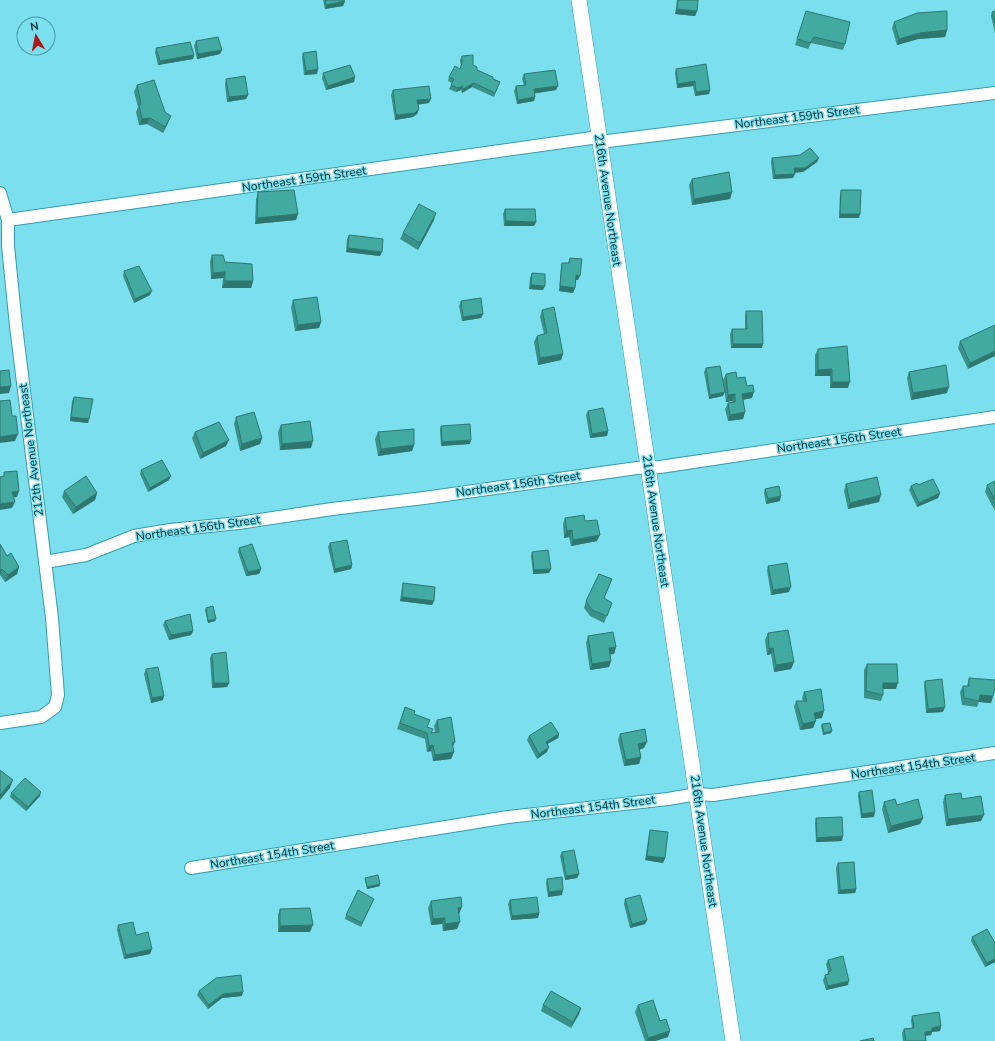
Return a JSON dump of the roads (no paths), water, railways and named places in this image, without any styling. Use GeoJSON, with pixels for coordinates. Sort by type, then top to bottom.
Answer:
{"type":"FeatureCollection","features":[{"type":"Feature","properties":{"kind":"street","name":"216th Avenue Northeast"},"geometry":{"type":"LineString","coordinates":[[579,0],[733,1041]]}},
{"type":"Feature","properties":{"kind":"street","name":"Northeast 159th Street"},"geometry":{"type":"LineString","coordinates":[[8,220],[600,140],[995,93]]}},
{"type":"Feature","properties":{"kind":"street","name":"212th Avenue Northeast"},"geometry":{"type":"LineString","coordinates":[[0,193],[8,220],[8,246],[16,326],[52,618],[58,695],[55,707],[41,717],[0,723]]}},
{"type":"Feature","properties":{"kind":"street","name":"Northeast 156th Street"},"geometry":{"type":"LineString","coordinates":[[45,562],[86,555],[134,536],[170,530],[239,523],[332,509],[648,467],[667,466],[995,418]]}},
{"type":"Feature","properties":{"kind":"street","name":"Northeast 154th Street"},"geometry":{"type":"LineString","coordinates":[[191,868],[508,817],[668,799],[697,794],[713,796],[995,753]]}}]}
